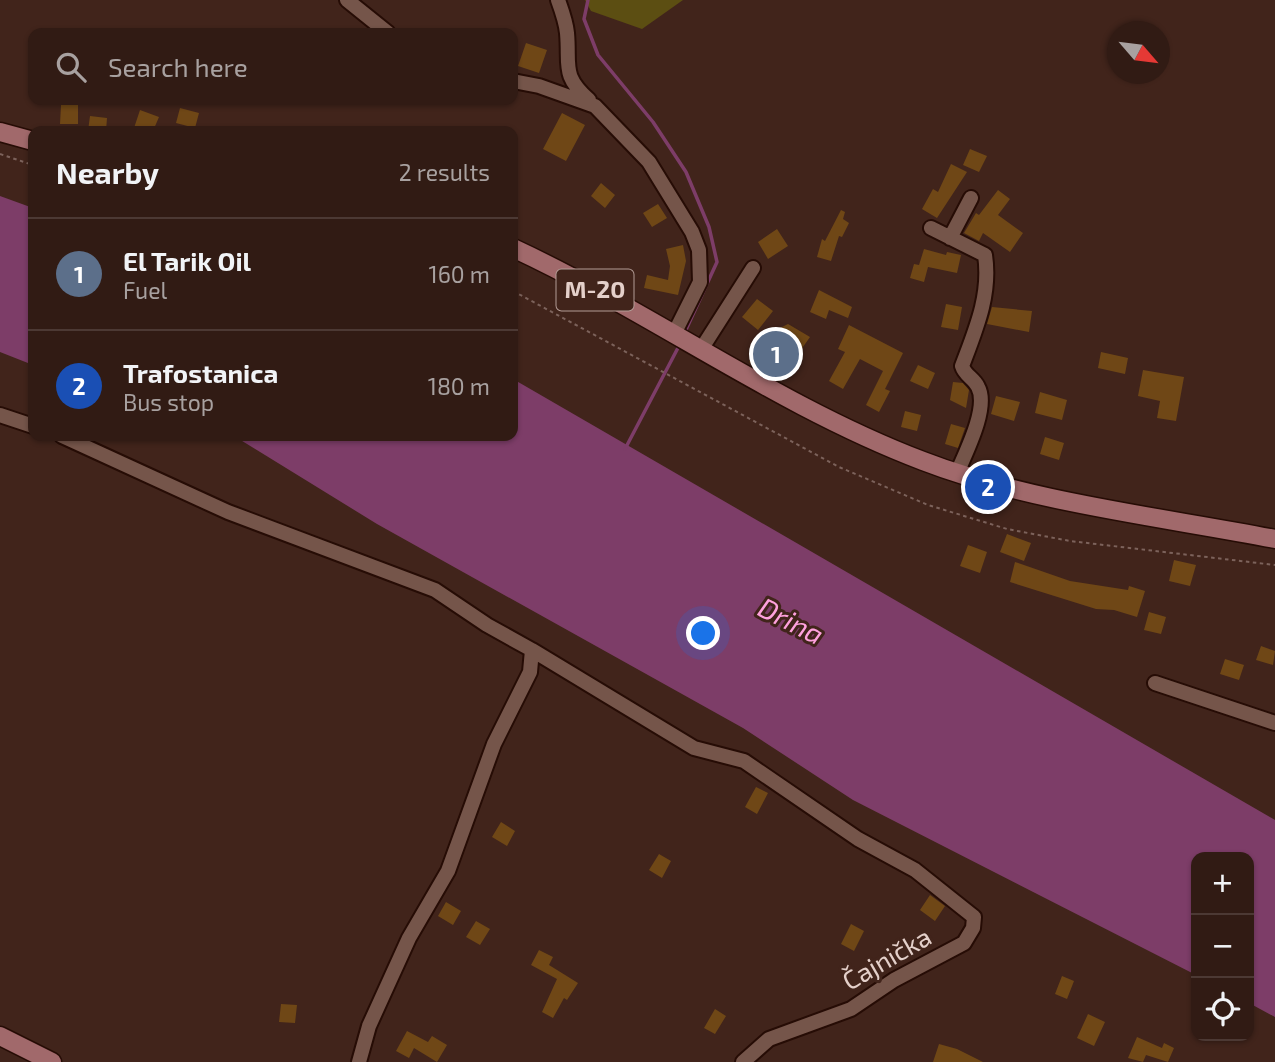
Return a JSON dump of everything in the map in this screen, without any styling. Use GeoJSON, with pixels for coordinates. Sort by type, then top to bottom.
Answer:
{"type":"FeatureCollection","features":[{"type":"Feature","properties":{"kind":"main road"},"geometry":{"type":"LineString","coordinates":[[0,131],[28,139]]}},
{"type":"Feature","properties":{"kind":"main road","name":"M-20"},"geometry":{"type":"LineString","coordinates":[[518,251],[685,338],[781,395],[848,429],[957,472],[1003,486],[1275,539]]}},
{"type":"Feature","properties":{"kind":"main road"},"geometry":{"type":"LineString","coordinates":[[0,1036],[52,1062]]}},
{"type":"Feature","properties":{"kind":"street"},"geometry":{"type":"LineString","coordinates":[[347,0],[382,28]]}},
{"type":"Feature","properties":{"kind":"street"},"geometry":{"type":"LineString","coordinates":[[558,0],[568,35],[567,73],[576,88],[649,162],[692,232],[699,250],[700,282],[685,338]]}},
{"type":"Feature","properties":{"kind":"street"},"geometry":{"type":"LineString","coordinates":[[518,82],[540,86],[595,106]]}},
{"type":"Feature","properties":{"kind":"street"},"geometry":{"type":"LineString","coordinates":[[950,238],[971,198]]}},
{"type":"Feature","properties":{"kind":"street"},"geometry":{"type":"LineString","coordinates":[[931,228],[985,256],[988,289],[962,366],[965,375],[978,386],[983,403],[957,472]]}},
{"type":"Feature","properties":{"kind":"street"},"geometry":{"type":"LineString","coordinates":[[685,338],[753,268]]}},
{"type":"Feature","properties":{"kind":"street"},"geometry":{"type":"LineString","coordinates":[[0,415],[28,424]]}},
{"type":"Feature","properties":{"kind":"street"},"geometry":{"type":"LineString","coordinates":[[73,441],[228,512],[435,590],[487,625],[532,650],[530,672],[494,744],[448,871],[409,939],[369,1026],[359,1062]]}},
{"type":"Feature","properties":{"kind":"street","name":"Čajnička"},"geometry":{"type":"LineString","coordinates":[[532,650],[694,748],[744,761],[858,839],[915,870],[974,917],[973,928],[964,943],[894,980],[850,1009],[769,1039],[743,1062]]}},
{"type":"Feature","properties":{"kind":"street"},"geometry":{"type":"LineString","coordinates":[[1155,683],[1275,723]]}},
{"type":"Feature","properties":{"kind":"path"},"geometry":{"type":"LineString","coordinates":[[0,154],[28,163]]}},
{"type":"Feature","properties":{"kind":"path"},"geometry":{"type":"LineString","coordinates":[[518,294],[839,467],[928,505],[994,525],[1070,541],[1275,565]]}},
{"type":"Feature","properties":{"kind":"shaded area"},"geometry":{"type":"Polygon","coordinates":[[[585,0],[683,0],[642,29],[591,11],[585,0]]]}},
{"type":"Feature","properties":{"kind":"water"},"geometry":{"type":"Polygon","coordinates":[[[0,196],[28,206],[28,363],[0,352],[0,196]]]}},
{"type":"Feature","properties":{"kind":"water","name":"Drina"},"geometry":{"type":"Polygon","coordinates":[[[518,382],[1275,820],[1275,1017],[1254,1006],[1254,852],[1191,852],[1191,972],[853,800],[743,728],[377,524],[242,441],[518,441],[518,382]]]}},
{"type":"Feature","properties":{"kind":"building"},"geometry":{"type":"Polygon","coordinates":[[[526,43],[547,50],[539,73],[518,66],[526,43]]]}},
{"type":"Feature","properties":{"kind":"building"},"geometry":{"type":"Polygon","coordinates":[[[61,105],[78,105],[78,124],[60,124],[61,105]]]}},
{"type":"Feature","properties":{"kind":"building"},"geometry":{"type":"Polygon","coordinates":[[[180,108],[199,113],[196,126],[176,123],[180,108]]]}},
{"type":"Feature","properties":{"kind":"building"},"geometry":{"type":"Polygon","coordinates":[[[140,110],[159,117],[155,126],[135,126],[140,110]]]}},
{"type":"Feature","properties":{"kind":"building"},"geometry":{"type":"Polygon","coordinates":[[[562,113],[585,125],[566,161],[543,149],[562,113]]]}},
{"type":"Feature","properties":{"kind":"building"},"geometry":{"type":"Polygon","coordinates":[[[90,116],[107,118],[106,126],[89,126],[90,116]]]}},
{"type":"Feature","properties":{"kind":"building"},"geometry":{"type":"Polygon","coordinates":[[[970,149],[987,156],[979,172],[963,165],[970,149]]]}},
{"type":"Feature","properties":{"kind":"building"},"geometry":{"type":"Polygon","coordinates":[[[951,164],[967,172],[937,218],[922,209],[933,189],[938,192],[951,164]]]}},
{"type":"Feature","properties":{"kind":"building"},"geometry":{"type":"Polygon","coordinates":[[[601,183],[615,195],[605,208],[591,196],[601,183]]]}},
{"type":"Feature","properties":{"kind":"building"},"geometry":{"type":"Polygon","coordinates":[[[998,190],[1010,199],[998,215],[1023,233],[1010,252],[983,233],[979,241],[964,233],[976,213],[979,215],[998,190]]]}},
{"type":"Feature","properties":{"kind":"building"},"geometry":{"type":"Polygon","coordinates":[[[658,204],[667,218],[652,227],[643,213],[658,204]]]}},
{"type":"Feature","properties":{"kind":"building"},"geometry":{"type":"Polygon","coordinates":[[[841,210],[845,212],[843,219],[849,223],[842,237],[839,236],[831,261],[817,257],[822,239],[825,241],[841,210]]]}},
{"type":"Feature","properties":{"kind":"building"},"geometry":{"type":"Polygon","coordinates":[[[777,229],[788,246],[768,259],[758,242],[777,229]]]}},
{"type":"Feature","properties":{"kind":"building"},"geometry":{"type":"Polygon","coordinates":[[[683,245],[686,261],[678,295],[644,288],[647,275],[668,280],[670,266],[666,249],[683,245]]]}},
{"type":"Feature","properties":{"kind":"building"},"geometry":{"type":"Polygon","coordinates":[[[924,249],[946,255],[947,252],[961,255],[957,273],[928,267],[924,282],[910,278],[914,264],[919,265],[924,249]]]}},
{"type":"Feature","properties":{"kind":"building"},"geometry":{"type":"Polygon","coordinates":[[[819,290],[852,307],[848,318],[829,310],[826,319],[810,312],[819,290]]]}},
{"type":"Feature","properties":{"kind":"building"},"geometry":{"type":"Polygon","coordinates":[[[757,299],[773,311],[758,330],[742,317],[757,299]]]}},
{"type":"Feature","properties":{"kind":"building"},"geometry":{"type":"Polygon","coordinates":[[[946,304],[962,307],[958,330],[941,327],[946,304]]]}},
{"type":"Feature","properties":{"kind":"building"},"geometry":{"type":"Polygon","coordinates":[[[992,307],[1032,311],[1029,332],[987,324],[992,307]]]}},
{"type":"Feature","properties":{"kind":"building"},"geometry":{"type":"Polygon","coordinates":[[[788,324],[810,337],[779,381],[749,362],[766,335],[788,324]]]}},
{"type":"Feature","properties":{"kind":"building"},"geometry":{"type":"Polygon","coordinates":[[[849,325],[903,353],[885,389],[890,391],[879,412],[866,405],[883,371],[860,359],[843,389],[829,381],[845,352],[838,349],[849,325]]]}},
{"type":"Feature","properties":{"kind":"building"},"geometry":{"type":"Polygon","coordinates":[[[1101,352],[1128,358],[1125,374],[1098,368],[1101,352]]]}},
{"type":"Feature","properties":{"kind":"building"},"geometry":{"type":"Polygon","coordinates":[[[918,365],[935,373],[928,389],[910,381],[918,365]]]}},
{"type":"Feature","properties":{"kind":"building"},"geometry":{"type":"Polygon","coordinates":[[[1143,370],[1184,377],[1176,421],[1157,418],[1160,401],[1138,396],[1143,370]]]}},
{"type":"Feature","properties":{"kind":"building"},"geometry":{"type":"Polygon","coordinates":[[[953,382],[963,383],[969,390],[966,408],[950,400],[953,382]]]}},
{"type":"Feature","properties":{"kind":"building"},"geometry":{"type":"Polygon","coordinates":[[[1040,392],[1067,400],[1062,420],[1035,413],[1040,392]]]}},
{"type":"Feature","properties":{"kind":"building"},"geometry":{"type":"Polygon","coordinates":[[[996,396],[1020,402],[1014,421],[991,414],[996,396]]]}},
{"type":"Feature","properties":{"kind":"building"},"geometry":{"type":"Polygon","coordinates":[[[905,411],[921,415],[917,431],[901,427],[905,411]]]}},
{"type":"Feature","properties":{"kind":"building"},"geometry":{"type":"Polygon","coordinates":[[[951,424],[965,428],[958,448],[945,444],[951,424]]]}},
{"type":"Feature","properties":{"kind":"building"},"geometry":{"type":"Polygon","coordinates":[[[1045,437],[1064,443],[1059,460],[1040,454],[1045,437]]]}},
{"type":"Feature","properties":{"kind":"building"},"geometry":{"type":"Polygon","coordinates":[[[1007,534],[1031,543],[1024,561],[1000,552],[1007,534]]]}},
{"type":"Feature","properties":{"kind":"building"},"geometry":{"type":"Polygon","coordinates":[[[968,545],[987,552],[980,573],[960,566],[968,545]]]}},
{"type":"Feature","properties":{"kind":"building"},"geometry":{"type":"Polygon","coordinates":[[[1174,560],[1196,565],[1190,586],[1169,581],[1174,560]]]}},
{"type":"Feature","properties":{"kind":"building"},"geometry":{"type":"Polygon","coordinates":[[[1015,562],[1070,581],[1128,590],[1129,586],[1145,591],[1137,617],[1114,610],[1096,609],[1010,582],[1015,562]]]}},
{"type":"Feature","properties":{"kind":"building"},"geometry":{"type":"Polygon","coordinates":[[[1149,612],[1166,617],[1161,634],[1144,630],[1149,612]]]}},
{"type":"Feature","properties":{"kind":"building"},"geometry":{"type":"Polygon","coordinates":[[[1261,646],[1275,651],[1273,665],[1256,660],[1261,646]]]}},
{"type":"Feature","properties":{"kind":"building"},"geometry":{"type":"Polygon","coordinates":[[[1225,659],[1244,665],[1239,680],[1220,674],[1225,659]]]}},
{"type":"Feature","properties":{"kind":"building"},"geometry":{"type":"Polygon","coordinates":[[[756,787],[768,793],[757,814],[745,807],[756,787]]]}},
{"type":"Feature","properties":{"kind":"building"},"geometry":{"type":"Polygon","coordinates":[[[501,822],[515,831],[507,846],[492,837],[501,822]]]}},
{"type":"Feature","properties":{"kind":"building"},"geometry":{"type":"Polygon","coordinates":[[[659,854],[671,861],[662,878],[649,870],[659,854]]]}},
{"type":"Feature","properties":{"kind":"building"},"geometry":{"type":"Polygon","coordinates":[[[930,895],[945,906],[935,921],[920,910],[930,895]]]}},
{"type":"Feature","properties":{"kind":"building"},"geometry":{"type":"Polygon","coordinates":[[[446,902],[461,911],[453,925],[438,916],[446,902]]]}},
{"type":"Feature","properties":{"kind":"building"},"geometry":{"type":"Polygon","coordinates":[[[476,921],[490,929],[480,945],[466,937],[476,921]]]}},
{"type":"Feature","properties":{"kind":"building"},"geometry":{"type":"Polygon","coordinates":[[[851,924],[864,931],[854,951],[841,944],[851,924]]]}},
{"type":"Feature","properties":{"kind":"building"},"geometry":{"type":"Polygon","coordinates":[[[539,950],[553,957],[549,965],[578,983],[567,1000],[564,998],[553,1018],[542,1012],[557,979],[531,965],[539,950]]]}},
{"type":"Feature","properties":{"kind":"building"},"geometry":{"type":"Polygon","coordinates":[[[1062,976],[1074,981],[1067,999],[1055,994],[1062,976]]]}},
{"type":"Feature","properties":{"kind":"building"},"geometry":{"type":"Polygon","coordinates":[[[281,1004],[297,1005],[295,1023],[279,1022],[281,1004]]]}},
{"type":"Feature","properties":{"kind":"building"},"geometry":{"type":"Polygon","coordinates":[[[715,1009],[726,1016],[715,1034],[704,1028],[715,1009]]]}},
{"type":"Feature","properties":{"kind":"building"},"geometry":{"type":"Polygon","coordinates":[[[1088,1014],[1105,1022],[1094,1046],[1077,1038],[1088,1014]]]}},
{"type":"Feature","properties":{"kind":"building"},"geometry":{"type":"Polygon","coordinates":[[[407,1031],[428,1042],[432,1036],[447,1045],[437,1062],[414,1048],[409,1058],[396,1051],[407,1031]]]}},
{"type":"Feature","properties":{"kind":"building"},"geometry":{"type":"Polygon","coordinates":[[[1137,1037],[1162,1048],[1164,1043],[1174,1048],[1168,1062],[1146,1055],[1143,1062],[1128,1058],[1137,1037]]]}},
{"type":"Feature","properties":{"kind":"building"},"geometry":{"type":"Polygon","coordinates":[[[939,1044],[957,1049],[983,1062],[933,1062],[939,1044]]]}},
{"type":"Feature","properties":{"kind":"waterway"},"geometry":{"type":"LineString","coordinates":[[588,0],[584,19],[598,55],[653,122],[686,172],[709,227],[717,262],[684,334]]}},
{"type":"Feature","properties":{"kind":"waterway"},"geometry":{"type":"LineString","coordinates":[[625,449],[680,344]]}},
{"type":"Feature","properties":{"kind":"place","name":"El Tarik Oil"},"geometry":{"type":"Point","coordinates":[776,354]}},
{"type":"Feature","properties":{"kind":"place","name":"Trafostanica"},"geometry":{"type":"Point","coordinates":[988,487]}}]}
